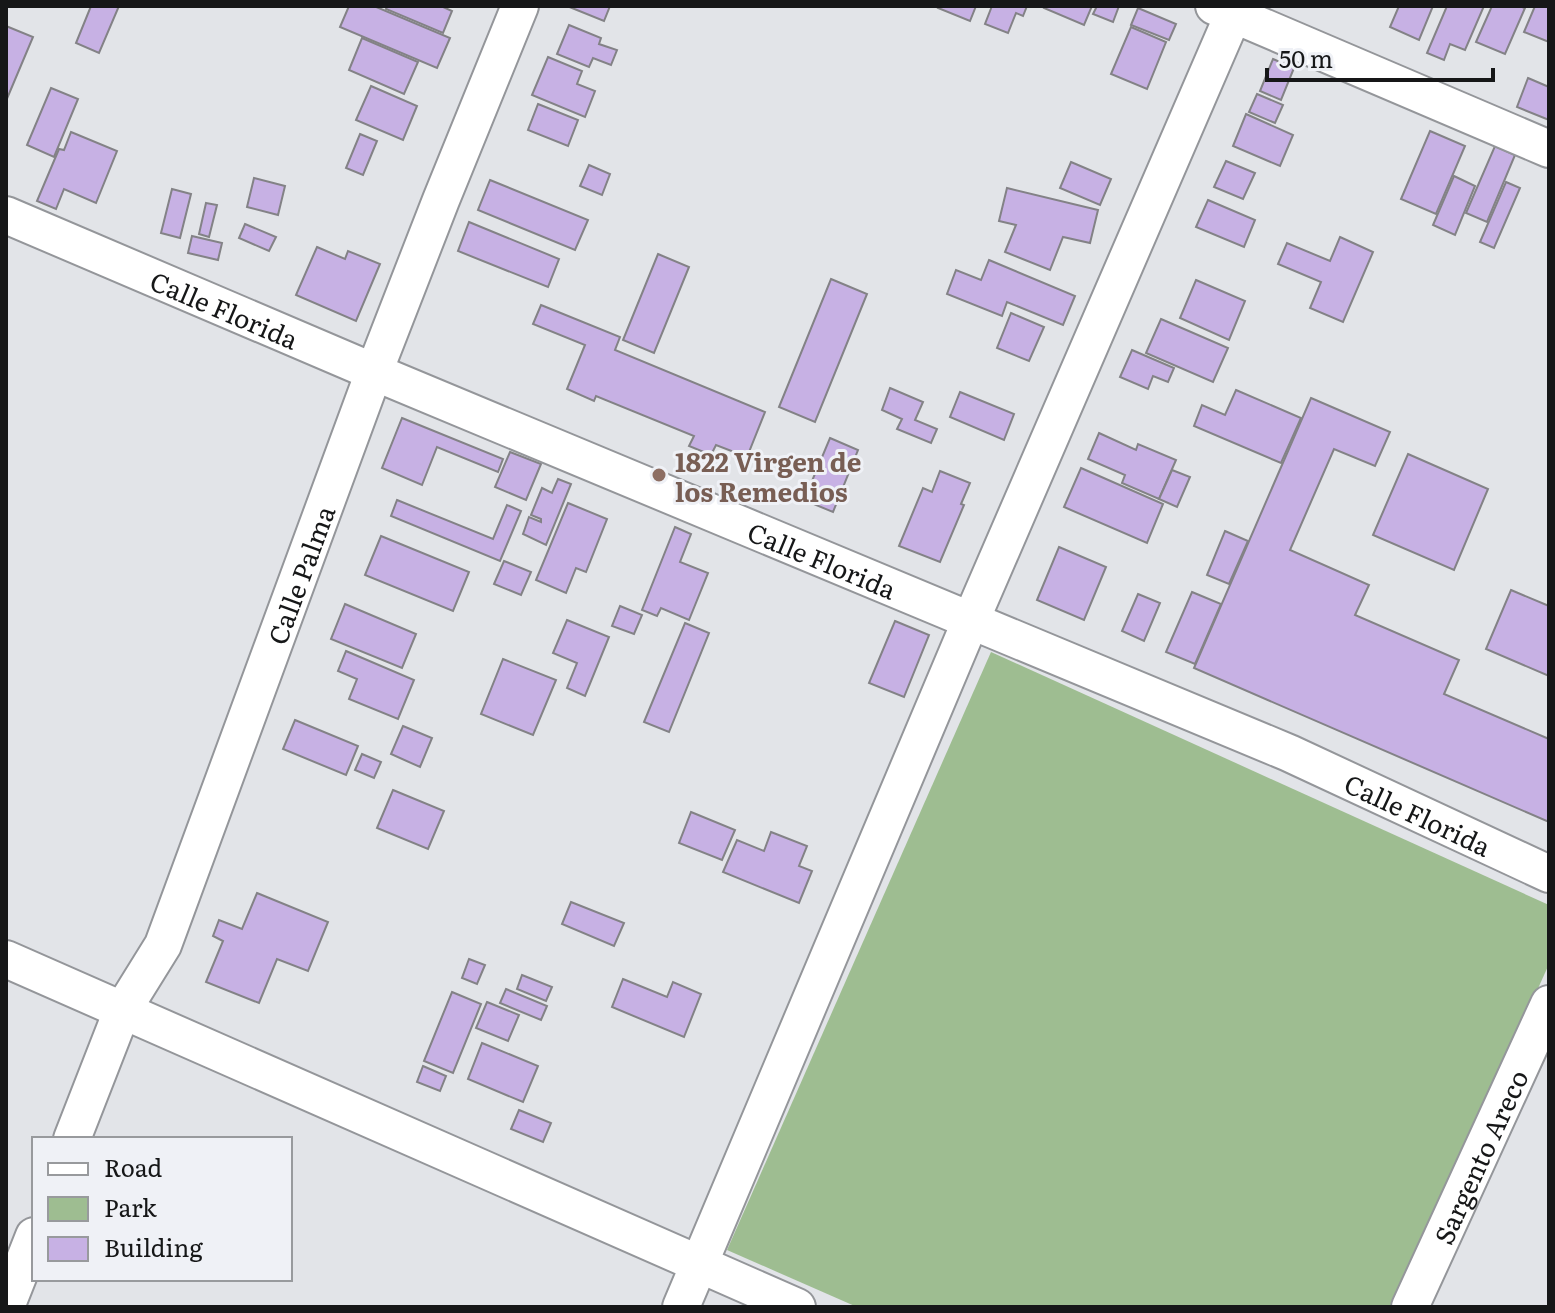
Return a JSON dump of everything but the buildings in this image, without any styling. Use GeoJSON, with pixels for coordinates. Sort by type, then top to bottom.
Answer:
{"type":"FeatureCollection","features":[{"type":"Feature","properties":{"kind":"street","name":"Calle Palma"},"geometry":{"type":"LineString","coordinates":[[73,1137],[122,1011],[163,945],[374,372],[520,6]]}},
{"type":"Feature","properties":{"kind":"street"},"geometry":{"type":"LineString","coordinates":[[681,1307],[1228,9],[1549,149]]}},
{"type":"Feature","properties":{"kind":"street","name":"Calle Florida"},"geometry":{"type":"LineString","coordinates":[[6,215],[374,372],[1289,753],[1549,874]]}},
{"type":"Feature","properties":{"kind":"street"},"geometry":{"type":"LineString","coordinates":[[6,959],[797,1307]]}},
{"type":"Feature","properties":{"kind":"street","name":"Sargento Areco"},"geometry":{"type":"LineString","coordinates":[[1410,1307],[1549,1004]]}},
{"type":"Feature","properties":{"kind":"street"},"geometry":{"type":"LineString","coordinates":[[6,1307],[32,1241]]}},
{"type":"Feature","properties":{"kind":"green space"},"geometry":{"type":"Polygon","coordinates":[[[991,652],[1549,905],[1549,964],[1395,1307],[857,1307],[727,1250],[991,652]]]}},
{"type":"Feature","properties":{"kind":"place","name":"1822 Virgen de los Remedios"},"geometry":{"type":"Point","coordinates":[659,475]}}]}
